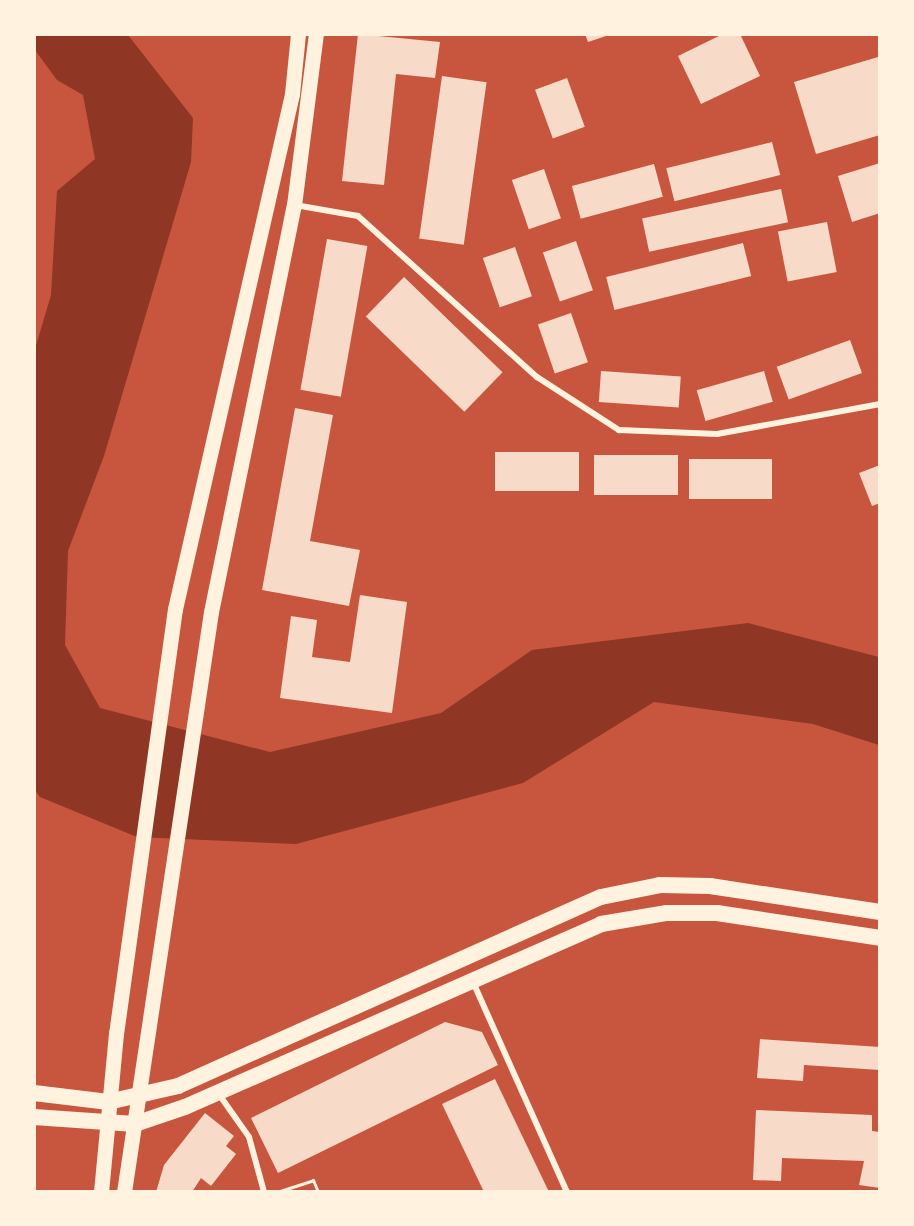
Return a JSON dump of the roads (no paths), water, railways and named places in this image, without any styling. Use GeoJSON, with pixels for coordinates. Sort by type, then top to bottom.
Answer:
{"type":"FeatureCollection","features":[{"type":"Feature","properties":{"kind":"highway"},"geometry":{"type":"LineString","coordinates":[[34,1093],[108,1102],[140,1098],[178,1086],[602,897],[660,885],[710,885],[879,912]]}},
{"type":"Feature","properties":{"kind":"highway"},"geometry":{"type":"LineString","coordinates":[[34,1117],[108,1125],[135,1124],[218,1092],[471,978],[601,924],[667,913],[717,913],[879,938]]}},
{"type":"Feature","properties":{"kind":"main road"},"geometry":{"type":"LineString","coordinates":[[100,1191],[116,1034],[175,609],[292,94],[298,34]]}},
{"type":"Feature","properties":{"kind":"main road"},"geometry":{"type":"LineString","coordinates":[[124,1191],[140,1098],[211,612],[294,205],[316,34]]}},
{"type":"Feature","properties":{"kind":"street"},"geometry":{"type":"LineString","coordinates":[[294,205],[358,216],[537,377],[619,430],[717,434],[879,404]]}},
{"type":"Feature","properties":{"kind":"street"},"geometry":{"type":"LineString","coordinates":[[471,978],[567,1191]]}},
{"type":"Feature","properties":{"kind":"street"},"geometry":{"type":"LineString","coordinates":[[218,1092],[249,1137],[264,1191]]}}]}
